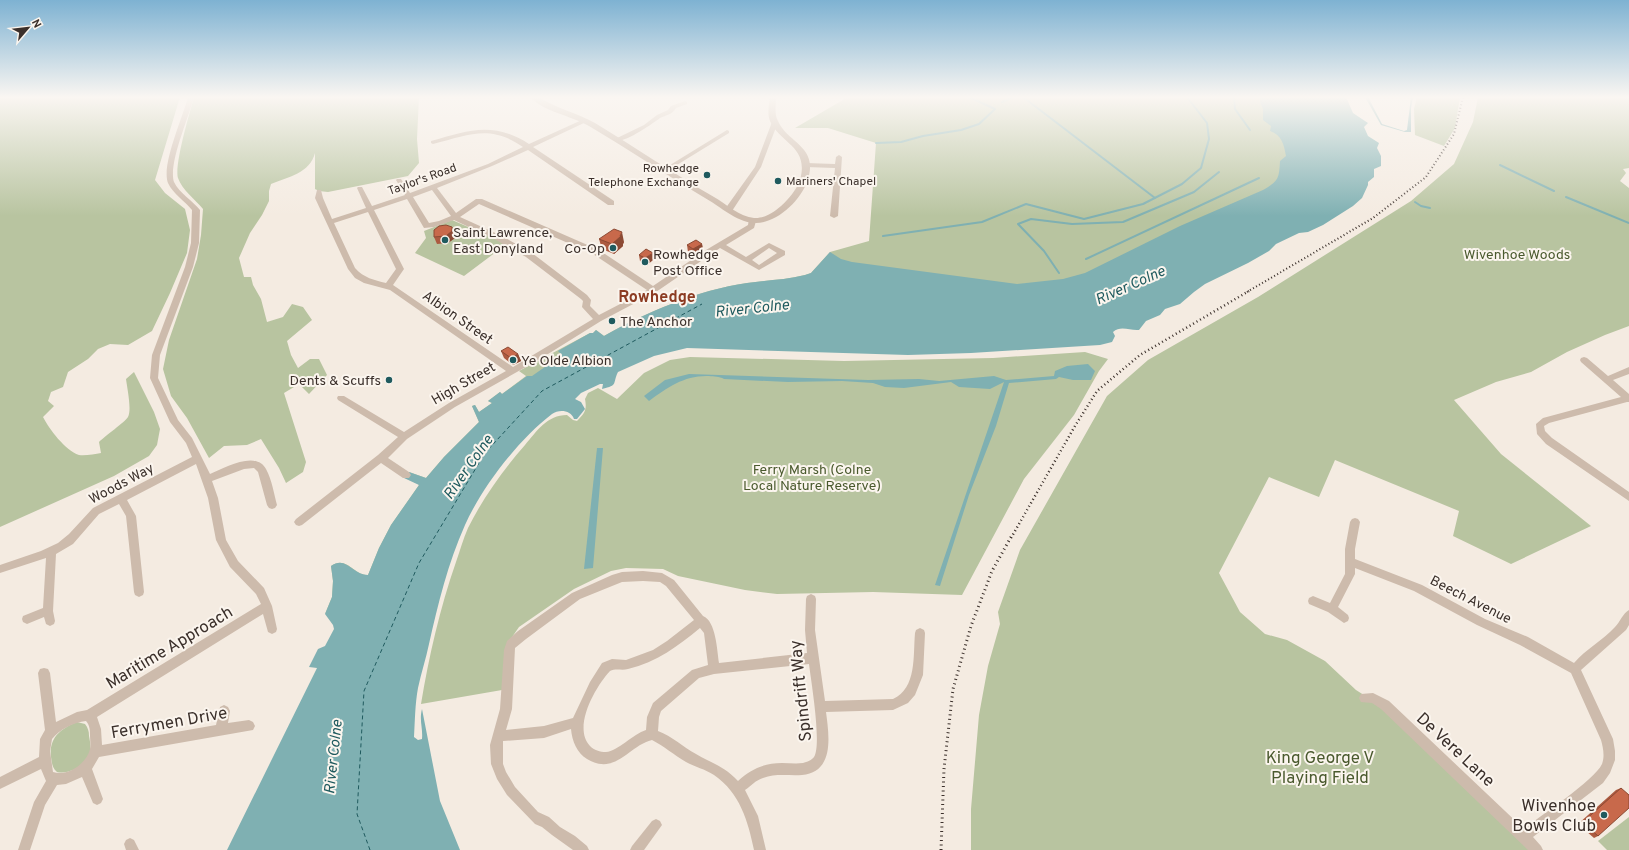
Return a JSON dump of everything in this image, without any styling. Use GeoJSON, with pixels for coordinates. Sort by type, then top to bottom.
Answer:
{"type":"FeatureCollection","features":[{"type":"Feature","properties":{"kind":"street"},"geometry":{"type":"LineString","coordinates":[[179,137],[173,157],[170,177],[176,190],[187,199],[196,210],[195,242],[190,267],[156,355],[154,378],[174,422],[189,441],[207,479],[213,498],[221,540],[224,548],[234,564],[260,591],[267,606],[272,629]]}},
{"type":"Feature","properties":{"kind":"street"},"geometry":{"type":"LineString","coordinates":[[433,142],[454,137]]}},
{"type":"Feature","properties":{"kind":"street"},"geometry":{"type":"LineString","coordinates":[[512,137],[611,203]]}},
{"type":"Feature","properties":{"kind":"street","name":"Taylor's Road"},"geometry":{"type":"LineString","coordinates":[[330,222],[433,187],[490,165],[552,137]]}},
{"type":"Feature","properties":{"kind":"street"},"geometry":{"type":"LineString","coordinates":[[610,137],[729,209],[752,221],[764,220],[789,203],[802,185],[805,178],[806,165],[804,157],[788,137]]}},
{"type":"Feature","properties":{"kind":"street"},"geometry":{"type":"LineString","coordinates":[[616,140],[623,137]]}},
{"type":"Feature","properties":{"kind":"street"},"geometry":{"type":"LineString","coordinates":[[665,170],[719,137]]}},
{"type":"Feature","properties":{"kind":"street"},"geometry":{"type":"LineString","coordinates":[[729,209],[758,167],[769,137]]}},
{"type":"Feature","properties":{"kind":"street"},"geometry":{"type":"LineString","coordinates":[[834,216],[840,157]]}},
{"type":"Feature","properties":{"kind":"street"},"geometry":{"type":"LineString","coordinates":[[806,165],[839,166]]}},
{"type":"Feature","properties":{"kind":"street"},"geometry":{"type":"LineString","coordinates":[[400,180],[427,226],[435,226],[454,217],[480,201],[596,252],[608,259],[633,279],[653,290]]}},
{"type":"Feature","properties":{"kind":"street"},"geometry":{"type":"LineString","coordinates":[[433,187],[454,217],[500,238],[529,255],[584,297],[586,300],[586,307],[598,320]]}},
{"type":"Feature","properties":{"kind":"street"},"geometry":{"type":"LineString","coordinates":[[360,188],[400,269],[388,286]]}},
{"type":"Feature","properties":{"kind":"street","name":"Albion Street"},"geometry":{"type":"LineString","coordinates":[[319,191],[319,198],[330,222],[352,269],[358,276],[393,288],[513,371]]}},
{"type":"Feature","properties":{"kind":"street","name":"High Street"},"geometry":{"type":"LineString","coordinates":[[299,522],[381,458],[404,437],[452,405],[513,371],[598,320],[653,290],[748,228],[752,221]]}},
{"type":"Feature","properties":{"kind":"street"},"geometry":{"type":"LineString","coordinates":[[720,245],[747,260]]}},
{"type":"Feature","properties":{"kind":"street"},"geometry":{"type":"LineString","coordinates":[[1584,360],[1628,398]]}},
{"type":"Feature","properties":{"kind":"street"},"geometry":{"type":"LineString","coordinates":[[1606,380],[1629,370]]}},
{"type":"Feature","properties":{"kind":"street"},"geometry":{"type":"LineString","coordinates":[[341,398],[404,437]]}},
{"type":"Feature","properties":{"kind":"street"},"geometry":{"type":"LineString","coordinates":[[1628,398],[1546,420],[1540,424],[1540,429],[1542,434],[1549,441],[1629,497]]}},
{"type":"Feature","properties":{"kind":"street","name":"Woods Way"},"geometry":{"type":"LineString","coordinates":[[0,569],[51,552],[71,540],[89,516],[96,510],[198,458]]}},
{"type":"Feature","properties":{"kind":"street"},"geometry":{"type":"LineString","coordinates":[[381,458],[406,475]]}},
{"type":"Feature","properties":{"kind":"street"},"geometry":{"type":"LineString","coordinates":[[207,479],[243,465],[257,464],[262,470],[272,505]]}},
{"type":"Feature","properties":{"kind":"street"},"geometry":{"type":"LineString","coordinates":[[121,498],[131,516],[139,592]]}},
{"type":"Feature","properties":{"kind":"street"},"geometry":{"type":"LineString","coordinates":[[1332,609],[1350,574],[1352,536],[1355,522]]}},
{"type":"Feature","properties":{"kind":"street"},"geometry":{"type":"LineString","coordinates":[[27,619],[49,616],[51,552]]}},
{"type":"Feature","properties":{"kind":"street","name":"Beech Avenue"},"geometry":{"type":"LineString","coordinates":[[1350,562],[1418,588],[1481,622],[1524,641],[1575,669]]}},
{"type":"Feature","properties":{"kind":"street"},"geometry":{"type":"LineString","coordinates":[[583,850],[571,840],[556,831],[548,823],[539,820],[534,816],[511,791],[501,775],[497,764],[496,752],[498,736],[506,709],[509,650],[511,645],[522,635],[576,596],[612,580],[622,577],[662,578],[670,583],[702,620],[709,631],[711,636],[714,669]]}},
{"type":"Feature","properties":{"kind":"street","name":"Spindrift Way"},"geometry":{"type":"LineString","coordinates":[[738,789],[760,772],[782,769],[802,770],[814,766],[820,759],[824,748],[821,707],[813,658],[810,616],[811,599]]}},
{"type":"Feature","properties":{"kind":"street"},"geometry":{"type":"LineString","coordinates":[[1313,601],[1332,609],[1344,618]]}},
{"type":"Feature","properties":{"kind":"street","name":"Maritime Approach"},"geometry":{"type":"LineString","coordinates":[[51,732],[58,726],[82,716],[88,716],[267,606]]}},
{"type":"Feature","properties":{"kind":"street"},"geometry":{"type":"LineString","coordinates":[[1524,836],[1599,779],[1608,764],[1611,751],[1607,739],[1575,669],[1589,654],[1610,640],[1629,615]]}},
{"type":"Feature","properties":{"kind":"street"},"geometry":{"type":"LineString","coordinates":[[702,620],[660,652],[626,666],[613,664],[606,667],[596,682],[577,722],[577,730],[582,747],[585,752],[592,756],[607,758],[641,737],[652,734],[716,770],[728,778],[738,789],[747,805],[757,833],[760,850]]}},
{"type":"Feature","properties":{"kind":"street"},"geometry":{"type":"LineString","coordinates":[[821,707],[893,704],[904,698],[911,690],[917,675],[920,633]]}},
{"type":"Feature","properties":{"kind":"street"},"geometry":{"type":"LineString","coordinates":[[652,734],[653,717],[657,707],[696,674],[714,669],[813,658]]}},
{"type":"Feature","properties":{"kind":"street"},"geometry":{"type":"LineString","coordinates":[[44,673],[51,732],[44,741],[46,770],[49,776],[60,780],[84,768],[91,760],[96,752],[96,731],[93,720],[88,716]]}},
{"type":"Feature","properties":{"kind":"street","name":"De Vere Lane"},"geometry":{"type":"LineString","coordinates":[[1365,698],[1373,698],[1384,705],[1524,836],[1537,850]]}},
{"type":"Feature","properties":{"kind":"street"},"geometry":{"type":"LineString","coordinates":[[221,731],[224,711]]}},
{"type":"Feature","properties":{"kind":"street"},"geometry":{"type":"LineString","coordinates":[[498,736],[544,732],[577,722]]}},
{"type":"Feature","properties":{"kind":"street","name":"Ferrymen Drive"},"geometry":{"type":"LineString","coordinates":[[96,752],[198,733],[249,726]]}},
{"type":"Feature","properties":{"kind":"street"},"geometry":{"type":"LineString","coordinates":[[0,783],[45,760]]}},
{"type":"Feature","properties":{"kind":"street"},"geometry":{"type":"LineString","coordinates":[[84,768],[98,799]]}},
{"type":"Feature","properties":{"kind":"street"},"geometry":{"type":"LineString","coordinates":[[24,850],[40,802],[54,778]]}},
{"type":"Feature","properties":{"kind":"street"},"geometry":{"type":"LineString","coordinates":[[636,850],[656,825]]}},
{"type":"Feature","properties":{"kind":"green space"},"geometry":{"type":"Polygon","coordinates":[[[0,137],[168,137],[155,180],[165,193],[185,209],[190,230],[187,253],[170,293],[152,331],[128,345],[110,344],[98,349],[88,359],[68,372],[63,387],[51,392],[48,401],[54,406],[43,417],[58,439],[68,449],[79,455],[101,453],[99,442],[128,417],[129,404],[126,379],[134,372],[154,412],[160,429],[157,445],[149,456],[114,476],[0,527],[0,137]]]}},
{"type":"Feature","properties":{"kind":"green space"},"geometry":{"type":"Polygon","coordinates":[[[183,137],[417,137],[419,163],[408,176],[328,192],[315,189],[315,153],[312,160],[303,170],[271,184],[269,201],[250,233],[239,258],[244,277],[251,277],[253,285],[261,299],[267,322],[283,317],[292,304],[303,307],[312,320],[287,341],[291,355],[298,368],[310,359],[319,359],[327,375],[309,394],[299,384],[284,393],[306,462],[303,472],[286,483],[279,468],[261,439],[247,445],[224,446],[209,458],[187,418],[171,396],[163,369],[169,340],[197,259],[203,209],[182,186],[178,178],[178,162],[183,137]]]}},
{"type":"Feature","properties":{"kind":"green space"},"geometry":{"type":"Polygon","coordinates":[[[856,137],[1314,137],[1318,154],[1151,271],[651,322],[404,547],[325,614],[332,597],[333,581],[331,566],[337,563],[346,564],[358,572],[368,575],[379,548],[391,525],[419,485],[409,472],[426,478],[444,457],[479,422],[472,406],[475,405],[479,412],[492,403],[488,401],[500,392],[502,394],[526,376],[519,371],[590,333],[593,333],[596,330],[604,336],[673,303],[729,286],[805,275],[811,273],[830,252],[869,241],[876,143],[856,137]]]}},
{"type":"Feature","properties":{"kind":"green space"},"geometry":{"type":"Polygon","coordinates":[[[1419,137],[1450,137],[1444,146],[1419,137]]]}},
{"type":"Feature","properties":{"kind":"green space","name":"Wivenhoe Woods"},"geometry":{"type":"Polygon","coordinates":[[[1466,137],[1629,137],[1629,168],[1623,169],[1626,173],[1620,181],[1629,188],[1629,326],[1567,352],[1531,372],[1496,382],[1454,400],[1501,454],[1591,526],[1511,564],[1453,536],[1459,511],[1335,460],[1319,497],[1269,477],[1219,573],[1240,612],[1265,634],[1287,640],[1325,661],[1356,690],[1381,706],[1529,850],[971,850],[971,809],[979,715],[988,666],[1000,624],[998,612],[1020,550],[1107,396],[1148,360],[1258,297],[1411,201],[1454,164],[1466,137]]]}},
{"type":"Feature","properties":{"kind":"green space"},"geometry":{"type":"Polygon","coordinates":[[[452,220],[503,242],[504,246],[464,276],[415,253],[426,238],[424,231],[452,220]]]}},
{"type":"Feature","properties":{"kind":"green space","name":"Ferry Marsh (Colne Local Nature Reserve)"},"geometry":{"type":"Polygon","coordinates":[[[1085,352],[1108,359],[1099,371],[1074,415],[1024,479],[962,595],[873,592],[777,594],[745,590],[678,576],[663,569],[626,568],[611,571],[574,589],[519,627],[506,646],[502,690],[421,704],[431,650],[440,614],[450,579],[468,528],[501,474],[538,429],[548,421],[560,416],[567,415],[573,420],[577,421],[585,411],[585,399],[588,393],[598,388],[617,399],[644,373],[670,360],[690,357],[844,361],[993,358],[1085,352]]]}},
{"type":"Feature","properties":{"kind":"green space"},"geometry":{"type":"Polygon","coordinates":[[[77,722],[85,724],[88,730],[90,752],[88,757],[77,768],[62,773],[57,772],[54,769],[51,757],[54,739],[65,728],[77,722]]]}},
{"type":"Feature","properties":{"kind":"green space"},"geometry":{"type":"Polygon","coordinates":[[[1629,817],[1629,850],[1607,850],[1598,841],[1629,817]]]}},
{"type":"Feature","properties":{"kind":"water","name":"River Colne"},"geometry":{"type":"Polygon","coordinates":[[[1279,137],[1369,137],[1379,143],[1377,148],[1381,156],[1381,166],[1374,169],[1374,177],[1368,182],[1362,198],[1353,206],[1323,225],[1308,232],[1299,233],[1276,244],[1269,251],[1248,263],[1205,284],[1180,304],[1165,309],[1160,315],[1146,321],[1139,330],[1116,330],[1113,332],[1115,336],[1112,342],[1100,345],[971,353],[908,355],[687,348],[654,356],[618,372],[613,385],[602,389],[603,384],[600,384],[581,393],[575,399],[581,402],[585,409],[577,419],[574,419],[568,412],[564,411],[558,411],[552,414],[526,437],[502,465],[481,495],[472,510],[453,554],[436,614],[418,688],[414,737],[418,740],[422,739],[422,709],[440,801],[460,850],[227,850],[317,668],[309,667],[318,649],[325,646],[334,629],[333,625],[325,614],[332,597],[333,581],[331,566],[336,563],[341,563],[358,572],[368,575],[379,548],[391,525],[419,485],[404,478],[409,472],[426,478],[444,457],[479,422],[472,406],[475,405],[479,412],[492,403],[488,401],[500,392],[502,394],[527,376],[532,376],[562,355],[558,351],[596,330],[604,336],[673,303],[710,291],[729,286],[791,278],[811,273],[830,252],[841,259],[852,262],[1017,284],[1063,279],[1085,273],[1180,226],[1263,190],[1272,184],[1277,178],[1280,161],[1286,156],[1279,137]]]}},
{"type":"Feature","properties":{"kind":"water"},"geometry":{"type":"Polygon","coordinates":[[[1088,364],[1095,371],[1091,380],[1073,380],[1059,377],[1056,379],[1009,383],[996,426],[969,495],[940,586],[935,585],[1004,382],[990,389],[959,387],[951,382],[904,388],[885,387],[873,383],[842,381],[788,382],[724,379],[720,377],[700,376],[677,383],[649,401],[644,396],[665,380],[689,374],[868,380],[919,379],[939,381],[994,376],[1006,380],[1054,376],[1055,371],[1067,366],[1088,364]]]}},
{"type":"Feature","properties":{"kind":"water"},"geometry":{"type":"Polygon","coordinates":[[[597,448],[603,448],[593,568],[584,569],[597,448]]]}},
{"type":"Feature","properties":{"kind":"building"},"geometry":{"type":"Polygon","coordinates":[[[446,225],[452,227],[452,231],[446,236],[434,237],[434,230],[439,226],[446,225]]]}},
{"type":"Feature","properties":{"kind":"building"},"geometry":{"type":"Polygon","coordinates":[[[614,229],[622,232],[621,236],[612,244],[599,239],[614,229]]]}},
{"type":"Feature","properties":{"kind":"building"},"geometry":{"type":"Polygon","coordinates":[[[696,240],[702,244],[693,249],[687,245],[696,240]]]}},
{"type":"Feature","properties":{"kind":"building"},"geometry":{"type":"Polygon","coordinates":[[[646,249],[653,253],[645,258],[639,255],[646,249]]]}},
{"type":"Feature","properties":{"kind":"building"},"geometry":{"type":"Polygon","coordinates":[[[508,347],[518,354],[511,358],[501,351],[508,347]]]}},
{"type":"Feature","properties":{"kind":"building","name":"Wivenhoe Bowls Club"},"geometry":{"type":"Polygon","coordinates":[[[1621,788],[1629,795],[1629,808],[1598,836],[1583,822],[1621,788]]]}},
{"type":"Feature","properties":{"kind":"waterway"},"geometry":{"type":"LineString","coordinates":[[876,143],[901,142],[921,137]]}},
{"type":"Feature","properties":{"kind":"waterway"},"geometry":{"type":"LineString","coordinates":[[1075,137],[1155,198]]}},
{"type":"Feature","properties":{"kind":"waterway"},"geometry":{"type":"LineString","coordinates":[[1155,198],[1182,184],[1201,168],[1209,137]]}},
{"type":"Feature","properties":{"kind":"waterway"},"geometry":{"type":"LineString","coordinates":[[1500,165],[1554,191]]}},
{"type":"Feature","properties":{"kind":"waterway"},"geometry":{"type":"LineString","coordinates":[[1059,273],[1044,251],[1018,224],[1031,219],[1072,224],[1123,222],[1194,192],[1219,172]]}},
{"type":"Feature","properties":{"kind":"waterway"},"geometry":{"type":"LineString","coordinates":[[1086,259],[1259,178]]}},
{"type":"Feature","properties":{"kind":"waterway"},"geometry":{"type":"LineString","coordinates":[[1566,197],[1629,223]]}},
{"type":"Feature","properties":{"kind":"waterway"},"geometry":{"type":"LineString","coordinates":[[883,236],[982,222],[1026,204],[1084,219],[1143,204],[1155,198]]}},
{"type":"Feature","properties":{"kind":"waterway"},"geometry":{"type":"LineString","coordinates":[[1415,202],[1421,206],[1430,208]]}},
{"type":"Feature","properties":{"kind":"ferry route"},"geometry":{"type":"LineString","coordinates":[[370,850],[357,814],[364,691],[419,563],[485,453],[542,391],[702,304]]}},
{"type":"Feature","properties":{"kind":"railway"},"geometry":{"type":"LineString","coordinates":[[1247,292],[1373,218],[1426,177],[1452,137]]}},
{"type":"Feature","properties":{"kind":"railway"},"geometry":{"type":"LineString","coordinates":[[1011,538],[1075,426],[1097,391],[1140,355],[1249,291]]}},
{"type":"Feature","properties":{"kind":"railway"},"geometry":{"type":"LineString","coordinates":[[941,850],[944,769],[953,689],[971,626],[992,571],[1011,537]]}},
{"type":"Feature","properties":{"kind":"place","name":"Rowhedge Telephone Exchange"},"geometry":{"type":"Point","coordinates":[707,175]}},
{"type":"Feature","properties":{"kind":"place","name":"Mariners' Chapel"},"geometry":{"type":"Point","coordinates":[778,181]}},
{"type":"Feature","properties":{"kind":"place","name":"Saint Lawrence, East Donyland"},"geometry":{"type":"Point","coordinates":[445,240]}},
{"type":"Feature","properties":{"kind":"place","name":"Co-Op"},"geometry":{"type":"Point","coordinates":[613,248]}},
{"type":"Feature","properties":{"kind":"place","name":"Rowhedge Post Office"},"geometry":{"type":"Point","coordinates":[645,262]}},
{"type":"Feature","properties":{"kind":"place","name":"The Anchor"},"geometry":{"type":"Point","coordinates":[612,321]}},
{"type":"Feature","properties":{"kind":"place","name":"Ye Olde Albion"},"geometry":{"type":"Point","coordinates":[513,360]}},
{"type":"Feature","properties":{"kind":"place","name":"Dents & Scuffs"},"geometry":{"type":"Point","coordinates":[389,380]}},
{"type":"Feature","properties":{"kind":"place","name":"Wivenhoe Bowls Club"},"geometry":{"type":"Point","coordinates":[1604,815]}},
{"type":"Feature","properties":{"kind":"district","name":"Rowhedge"},"geometry":{"type":"Point","coordinates":[657,296]}},
{"type":"Feature","properties":{"kind":"park label","name":"King George V Playing Field"},"geometry":{"type":"Point","coordinates":[1320,767]}}]}
